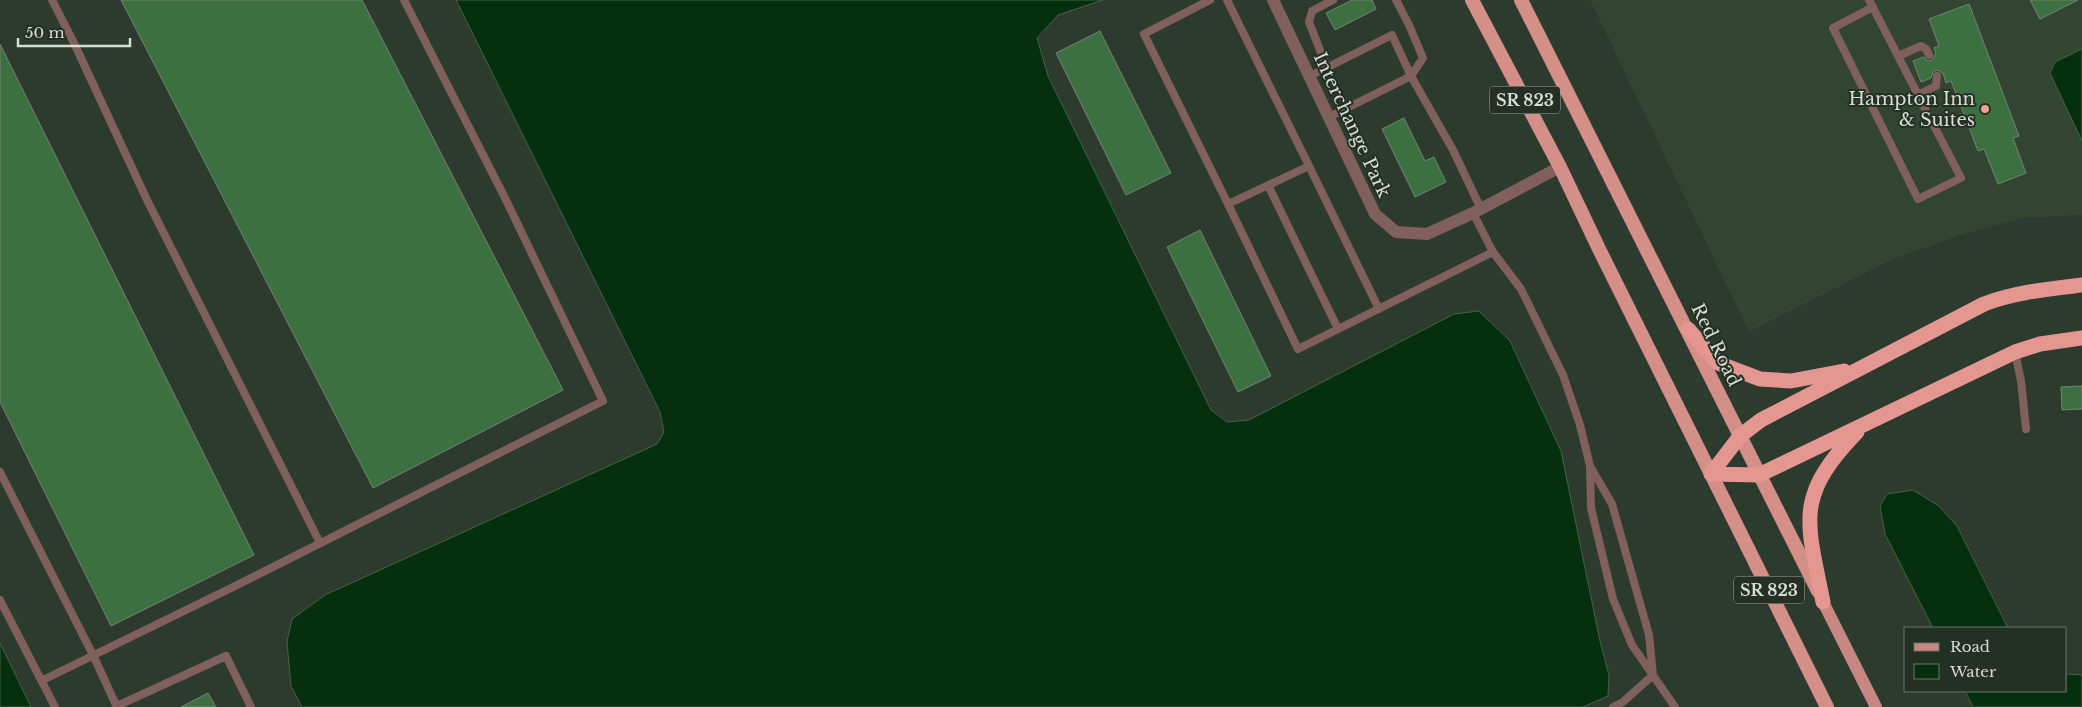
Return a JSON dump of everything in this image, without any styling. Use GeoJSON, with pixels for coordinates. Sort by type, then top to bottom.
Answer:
{"type":"FeatureCollection","features":[{"type":"Feature","properties":{"kind":"highway","name":"SR 823"},"geometry":{"type":"LineString","coordinates":[[1472,0],[1560,167],[1827,707]]}},
{"type":"Feature","properties":{"kind":"highway","name":"Red Road"},"geometry":{"type":"LineString","coordinates":[[1521,0],[1688,329],[1758,475],[1823,602]]}},
{"type":"Feature","properties":{"kind":"highway"},"geometry":{"type":"LineString","coordinates":[[1711,474],[1740,436],[1761,420],[1984,304],[2000,298],[2038,290],[2082,285]]}},
{"type":"Feature","properties":{"kind":"highway"},"geometry":{"type":"LineString","coordinates":[[1688,329],[1718,363],[1760,379],[1790,381],[1860,368]]}},
{"type":"Feature","properties":{"kind":"highway"},"geometry":{"type":"LineString","coordinates":[[1711,474],[1758,475],[2015,352],[2040,344],[2082,338]]}},
{"type":"Feature","properties":{"kind":"highway"},"geometry":{"type":"LineString","coordinates":[[1823,602],[1809,522],[1813,492],[1830,462],[1864,425]]}},
{"type":"Feature","properties":{"kind":"main road","name":"Red Road"},"geometry":{"type":"LineString","coordinates":[[1823,602],[1876,707]]}},
{"type":"Feature","properties":{"kind":"street","name":"Interchange Park"},"geometry":{"type":"LineString","coordinates":[[1273,0],[1375,214],[1396,232],[1427,234],[1477,211],[1560,167]]}},
{"type":"Feature","properties":{"kind":"lane"},"geometry":{"type":"LineString","coordinates":[[52,0],[147,200],[320,543]]}},
{"type":"Feature","properties":{"kind":"lane"},"geometry":{"type":"LineString","coordinates":[[43,680],[603,401],[504,196],[404,0]]}},
{"type":"Feature","properties":{"kind":"lane"},"geometry":{"type":"LineString","coordinates":[[1210,0],[1144,34],[1298,349],[1493,252]]}},
{"type":"Feature","properties":{"kind":"lane"},"geometry":{"type":"LineString","coordinates":[[1227,0],[1379,309]]}},
{"type":"Feature","properties":{"kind":"lane"},"geometry":{"type":"LineString","coordinates":[[1327,68],[1309,22],[1312,11],[1333,0]]}},
{"type":"Feature","properties":{"kind":"lane"},"geometry":{"type":"LineString","coordinates":[[1329,117],[1411,76],[1423,58],[1396,0]]}},
{"type":"Feature","properties":{"kind":"lane"},"geometry":{"type":"LineString","coordinates":[[1871,3],[1898,56],[1961,178],[1918,199],[1833,28],[1871,3]]}},
{"type":"Feature","properties":{"kind":"lane"},"geometry":{"type":"LineString","coordinates":[[1310,76],[1392,35],[1411,76],[1453,150],[1493,252],[1521,289],[1563,375],[1580,425],[1590,466],[1590,508],[1613,599],[1632,645],[1676,707]]}},
{"type":"Feature","properties":{"kind":"lane"},"geometry":{"type":"LineString","coordinates":[[1898,56],[1921,46],[1926,49],[1929,55]]}},
{"type":"Feature","properties":{"kind":"lane"},"geometry":{"type":"LineString","coordinates":[[1918,95],[1936,86],[1937,76]]}},
{"type":"Feature","properties":{"kind":"lane"},"geometry":{"type":"LineString","coordinates":[[1228,204],[1309,166]]}},
{"type":"Feature","properties":{"kind":"lane"},"geometry":{"type":"LineString","coordinates":[[1268,186],[1338,329]]}},
{"type":"Feature","properties":{"kind":"lane"},"geometry":{"type":"LineString","coordinates":[[2015,352],[2022,381],[2026,429]]}},
{"type":"Feature","properties":{"kind":"lane"},"geometry":{"type":"LineString","coordinates":[[1590,466],[1612,504],[1649,635],[1653,675]]}},
{"type":"Feature","properties":{"kind":"lane"},"geometry":{"type":"LineString","coordinates":[[0,472],[117,706],[226,656],[251,707]]}},
{"type":"Feature","properties":{"kind":"lane"},"geometry":{"type":"LineString","coordinates":[[0,600],[43,680],[55,707]]}},
{"type":"Feature","properties":{"kind":"lane"},"geometry":{"type":"LineString","coordinates":[[1613,707],[1623,702],[1653,675]]}},
{"type":"Feature","properties":{"kind":"shaded area"},"geometry":{"type":"Polygon","coordinates":[[[1590,0],[2082,0],[2082,215],[2023,218],[1960,235],[1891,260],[1749,332],[1590,0]]]}},
{"type":"Feature","properties":{"kind":"water"},"geometry":{"type":"Polygon","coordinates":[[[456,0],[1103,0],[1058,15],[1037,38],[1048,76],[1211,410],[1227,422],[1249,420],[1454,314],[1479,311],[1510,341],[1561,451],[1600,641],[1609,675],[1608,696],[1583,707],[302,707],[291,686],[287,642],[292,619],[325,595],[657,444],[664,432],[660,412],[456,0]]]}},
{"type":"Feature","properties":{"kind":"water"},"geometry":{"type":"Polygon","coordinates":[[[2082,49],[2082,141],[2050,73],[2055,62],[2082,49]]]}},
{"type":"Feature","properties":{"kind":"water"},"geometry":{"type":"Polygon","coordinates":[[[1913,490],[1939,506],[1957,526],[2008,627],[1932,627],[1885,534],[1880,506],[1887,494],[1913,490]]]}},
{"type":"Feature","properties":{"kind":"water"},"geometry":{"type":"Polygon","coordinates":[[[0,643],[31,707],[0,707],[0,643]]]}},
{"type":"Feature","properties":{"kind":"water"},"geometry":{"type":"Polygon","coordinates":[[[2067,674],[2082,675],[2082,707],[1973,707],[1966,692],[2067,692],[2067,674]]]}},
{"type":"Feature","properties":{"kind":"building"},"geometry":{"type":"Polygon","coordinates":[[[121,0],[362,0],[563,390],[373,488],[121,0]]]}},
{"type":"Feature","properties":{"kind":"building"},"geometry":{"type":"Polygon","coordinates":[[[1352,0],[1372,0],[1376,9],[1335,30],[1326,13],[1352,0]]]}},
{"type":"Feature","properties":{"kind":"building"},"geometry":{"type":"Polygon","coordinates":[[[2030,0],[2078,0],[2040,19],[2030,0]]]}},
{"type":"Feature","properties":{"kind":"building","name":"Hampton Inn & Suites"},"geometry":{"type":"Polygon","coordinates":[[[1969,4],[2019,136],[2013,138],[2026,173],[1998,184],[1984,149],[1978,151],[1951,81],[1946,83],[1943,73],[1937,70],[1933,72],[1931,78],[1921,82],[1913,61],[1924,57],[1928,61],[1932,60],[1936,53],[1934,48],[1939,46],[1929,19],[1969,4]]]}},
{"type":"Feature","properties":{"kind":"building"},"geometry":{"type":"Polygon","coordinates":[[[1100,31],[1171,173],[1126,195],[1056,53],[1100,31]]]}},
{"type":"Feature","properties":{"kind":"building"},"geometry":{"type":"Polygon","coordinates":[[[0,44],[254,555],[111,626],[0,402],[0,44]]]}},
{"type":"Feature","properties":{"kind":"building"},"geometry":{"type":"Polygon","coordinates":[[[1404,118],[1425,161],[1434,157],[1446,182],[1415,197],[1382,129],[1404,118]]]}},
{"type":"Feature","properties":{"kind":"building"},"geometry":{"type":"Polygon","coordinates":[[[1200,230],[1271,376],[1238,392],[1167,247],[1200,230]]]}},
{"type":"Feature","properties":{"kind":"building"},"geometry":{"type":"Polygon","coordinates":[[[2082,386],[2082,409],[2062,410],[2061,387],[2082,386]]]}},
{"type":"Feature","properties":{"kind":"building"},"geometry":{"type":"Polygon","coordinates":[[[208,693],[216,707],[181,707],[208,693]]]}},
{"type":"Feature","properties":{"kind":"place","name":"Hampton Inn & Suites"},"geometry":{"type":"Point","coordinates":[1985,109]}}]}
